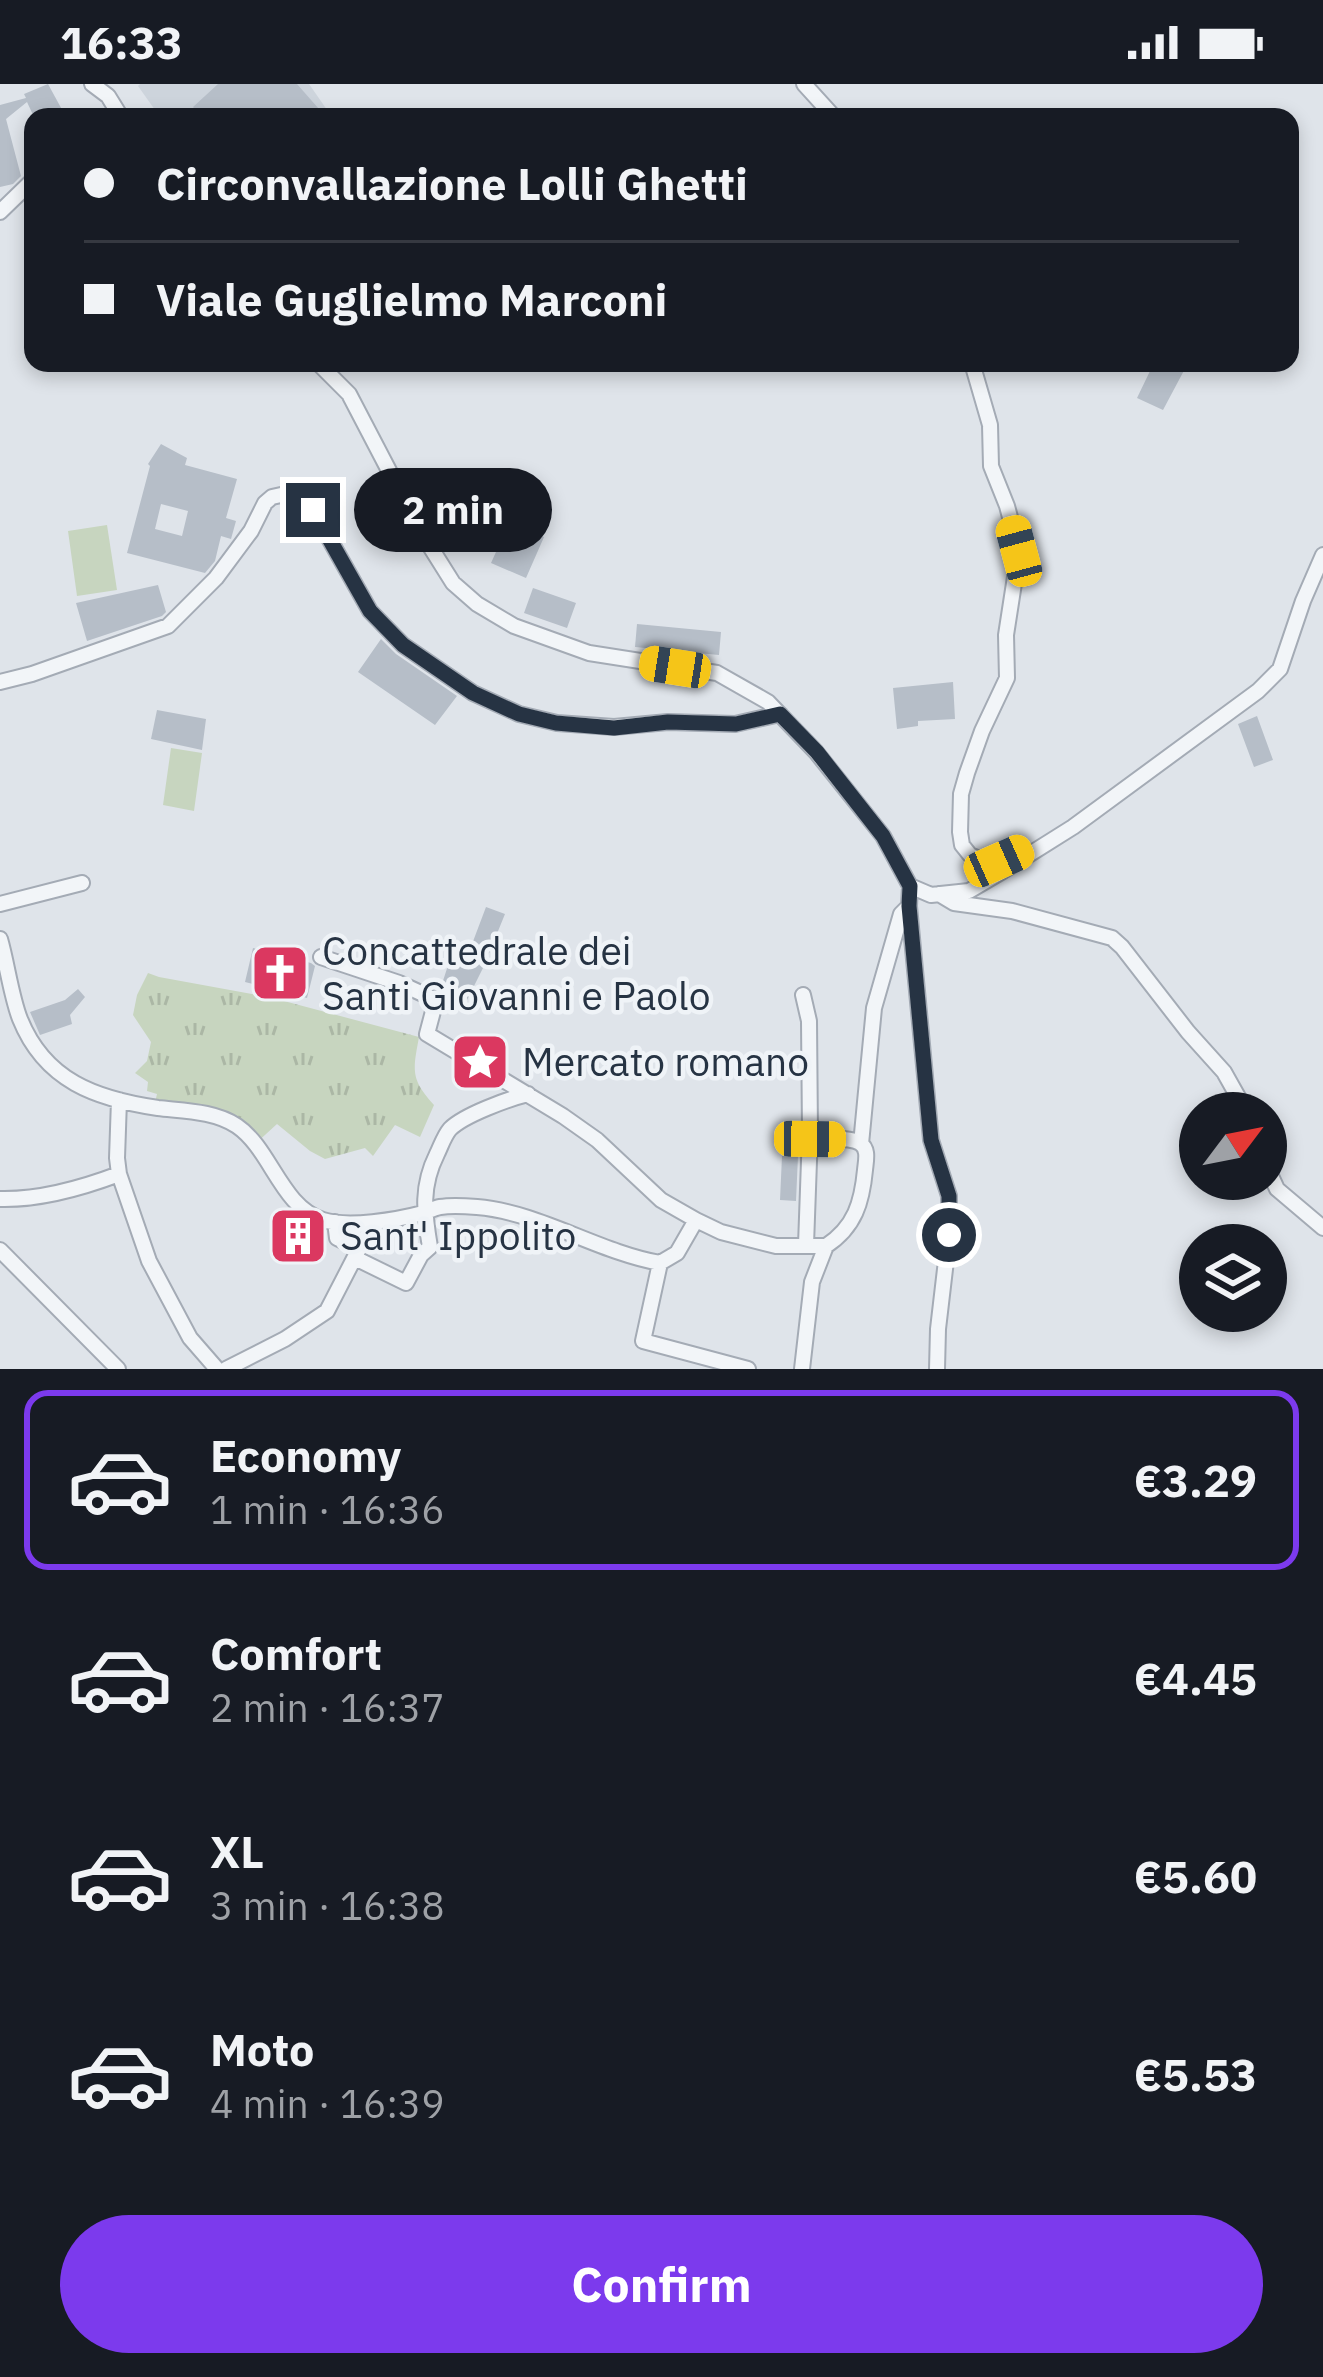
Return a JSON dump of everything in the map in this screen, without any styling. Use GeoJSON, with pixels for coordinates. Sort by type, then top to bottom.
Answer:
{"type":"FeatureCollection","features":[{"type":"Feature","properties":{"kind":"street"},"geometry":{"type":"LineString","coordinates":[[92,84],[116,108]]}},
{"type":"Feature","properties":{"kind":"street"},"geometry":{"type":"LineString","coordinates":[[804,84],[826,108]]}},
{"type":"Feature","properties":{"kind":"street"},"geometry":{"type":"LineString","coordinates":[[0,212],[24,189]]}},
{"type":"Feature","properties":{"kind":"street"},"geometry":{"type":"LineString","coordinates":[[326,372],[349,394],[453,583],[477,604],[514,626],[589,653],[717,674],[768,702],[817,752],[883,836],[910,886],[931,1140],[949,1196],[937,1369]]}},
{"type":"Feature","properties":{"kind":"street"},"geometry":{"type":"LineString","coordinates":[[974,372],[989,425],[991,466],[1019,551],[1006,635],[1007,677],[967,773],[960,832],[962,845],[983,861],[999,861],[1028,848],[1037,850]]}},
{"type":"Feature","properties":{"kind":"street"},"geometry":{"type":"LineString","coordinates":[[0,682],[168,626],[216,578],[265,503],[290,494],[302,498],[329,534],[370,611],[403,645],[473,693],[519,714],[614,728],[668,722],[736,724],[780,714]]}},
{"type":"Feature","properties":{"kind":"street"},"geometry":{"type":"LineString","coordinates":[[910,886],[931,895],[969,891],[1073,827],[1258,692],[1280,669],[1323,555]]}},
{"type":"Feature","properties":{"kind":"street"},"geometry":{"type":"LineString","coordinates":[[0,904],[82,883]]}},
{"type":"Feature","properties":{"kind":"street"},"geometry":{"type":"LineString","coordinates":[[939,894],[954,903],[1012,911],[1112,938],[1235,1092]]}},
{"type":"Feature","properties":{"kind":"street"},"geometry":{"type":"LineString","coordinates":[[861,1144],[874,1008],[901,914],[909,906]]}},
{"type":"Feature","properties":{"kind":"street"},"geometry":{"type":"LineString","coordinates":[[0,939],[20,1021],[43,1059],[88,1092],[214,1116],[240,1128],[300,1205],[314,1216],[335,1222],[380,1221],[440,1207],[480,1207],[660,1263],[677,1253],[696,1220]]}},
{"type":"Feature","properties":{"kind":"street"},"geometry":{"type":"LineString","coordinates":[[321,957],[436,1000],[427,1034],[597,1140],[662,1200],[696,1220],[721,1232],[776,1246],[826,1246]]}},
{"type":"Feature","properties":{"kind":"street"},"geometry":{"type":"LineString","coordinates":[[803,995],[809,1021],[806,1245]]}},
{"type":"Feature","properties":{"kind":"street"},"geometry":{"type":"LineString","coordinates":[[355,1258],[406,1283],[430,1246],[424,1184],[452,1128],[528,1094]]}},
{"type":"Feature","properties":{"kind":"street"},"geometry":{"type":"LineString","coordinates":[[119,1100],[119,1174],[149,1261],[190,1338],[222,1369],[285,1339],[327,1311],[359,1249],[337,1238],[335,1222]]}},
{"type":"Feature","properties":{"kind":"street"},"geometry":{"type":"LineString","coordinates":[[802,1369],[812,1282],[826,1246],[851,1221],[862,1201],[867,1152],[851,1140],[810,1139]]}},
{"type":"Feature","properties":{"kind":"street"},"geometry":{"type":"LineString","coordinates":[[0,1198],[86,1186],[119,1174]]}},
{"type":"Feature","properties":{"kind":"street"},"geometry":{"type":"LineString","coordinates":[[1287,1199],[1323,1228]]}},
{"type":"Feature","properties":{"kind":"street"},"geometry":{"type":"LineString","coordinates":[[0,1250],[118,1369]]}},
{"type":"Feature","properties":{"kind":"street"},"geometry":{"type":"LineString","coordinates":[[660,1263],[644,1341],[748,1369]]}},
{"type":"Feature","properties":{"kind":"shaded area"},"geometry":{"type":"Polygon","coordinates":[[[309,84],[326,108],[154,108],[138,86],[309,84]]]}},
{"type":"Feature","properties":{"kind":"green space"},"geometry":{"type":"Polygon","coordinates":[[[107,525],[117,590],[77,596],[68,531],[107,525]]]}},
{"type":"Feature","properties":{"kind":"green space"},"geometry":{"type":"Polygon","coordinates":[[[171,748],[202,753],[194,811],[163,805],[171,748]]]}},
{"type":"Feature","properties":{"kind":"green space"},"geometry":{"type":"Polygon","coordinates":[[[148,973],[269,997],[419,1037],[415,1074],[434,1105],[420,1137],[395,1125],[373,1156],[365,1148],[325,1159],[277,1124],[254,1145],[247,1128],[154,1107],[157,1094],[147,1091],[148,1082],[135,1073],[147,1061],[151,1042],[133,1015],[148,973]]]}},
{"type":"Feature","properties":{"kind":"building"},"geometry":{"type":"Polygon","coordinates":[[[48,84],[61,108],[30,108],[27,102],[6,119],[21,176],[0,187],[0,105],[26,98],[24,94],[48,84]]]}},
{"type":"Feature","properties":{"kind":"building"},"geometry":{"type":"Polygon","coordinates":[[[218,84],[297,84],[318,108],[194,108],[218,84]]]}},
{"type":"Feature","properties":{"kind":"building"},"geometry":{"type":"Polygon","coordinates":[[[1150,372],[1183,372],[1163,410],[1137,398],[1150,372]]]}},
{"type":"Feature","properties":{"kind":"building"},"geometry":{"type":"Polygon","coordinates":[[[161,444],[187,458],[185,465],[237,479],[226,518],[236,521],[231,539],[221,536],[215,561],[205,573],[127,553],[148,464],[161,444]],[[161,504],[155,529],[182,536],[188,511],[161,504]]]}},
{"type":"Feature","properties":{"kind":"building"},"geometry":{"type":"Polygon","coordinates":[[[510,521],[544,537],[526,578],[491,563],[510,521]]]}},
{"type":"Feature","properties":{"kind":"building"},"geometry":{"type":"Polygon","coordinates":[[[158,585],[166,612],[162,616],[87,641],[76,603],[158,585]]]}},
{"type":"Feature","properties":{"kind":"building"},"geometry":{"type":"Polygon","coordinates":[[[533,588],[576,603],[567,628],[524,613],[533,588]]]}},
{"type":"Feature","properties":{"kind":"building"},"geometry":{"type":"Polygon","coordinates":[[[637,624],[721,632],[719,655],[635,647],[637,624]]]}},
{"type":"Feature","properties":{"kind":"building"},"geometry":{"type":"Polygon","coordinates":[[[381,639],[457,696],[435,725],[358,672],[381,639]]]}},
{"type":"Feature","properties":{"kind":"building"},"geometry":{"type":"Polygon","coordinates":[[[953,682],[955,719],[918,721],[918,726],[897,729],[893,688],[953,682]]]}},
{"type":"Feature","properties":{"kind":"building"},"geometry":{"type":"Polygon","coordinates":[[[157,710],[206,719],[202,750],[151,739],[157,710]]]}},
{"type":"Feature","properties":{"kind":"building"},"geometry":{"type":"Polygon","coordinates":[[[1257,716],[1273,760],[1254,767],[1238,724],[1257,716]]]}},
{"type":"Feature","properties":{"kind":"building"},"geometry":{"type":"Polygon","coordinates":[[[486,907],[505,914],[466,1002],[440,990],[454,947],[469,952],[486,907]]]}},
{"type":"Feature","properties":{"kind":"building","name":"Concattedrale dei Santi Giovanni e Paolo"},"geometry":{"type":"Polygon","coordinates":[[[253,948],[315,966],[307,998],[245,982],[253,948]]]}},
{"type":"Feature","properties":{"kind":"building"},"geometry":{"type":"Polygon","coordinates":[[[78,989],[85,997],[70,1015],[72,1024],[40,1035],[30,1012],[65,1000],[78,989]]]}},
{"type":"Feature","properties":{"kind":"building"},"geometry":{"type":"Polygon","coordinates":[[[782,1156],[798,1156],[796,1201],[780,1200],[782,1156]]]}},
{"type":"Feature","properties":{"kind":"building","name":"Sant' Ippolito"},"geometry":{"type":"Polygon","coordinates":[[[295,1216],[320,1231],[297,1258],[274,1246],[295,1216]]]}},
{"type":"Feature","properties":{"kind":"place","name":"Concattedrale dei Santi Giovanni e Paolo"},"geometry":{"type":"Point","coordinates":[280,973]}},
{"type":"Feature","properties":{"kind":"place","name":"Mercato romano"},"geometry":{"type":"Point","coordinates":[480,1062]}},
{"type":"Feature","properties":{"kind":"place","name":"Sant' Ippolito"},"geometry":{"type":"Point","coordinates":[298,1236]}},
{"type":"Feature","properties":{"kind":"route"},"geometry":{"type":"LineString","coordinates":[[313,510],[370,611],[403,645],[473,693],[519,714],[614,728],[668,722],[736,724],[780,714],[817,752],[883,836],[910,886],[931,1140],[949,1196],[949,1235]]}}]}
